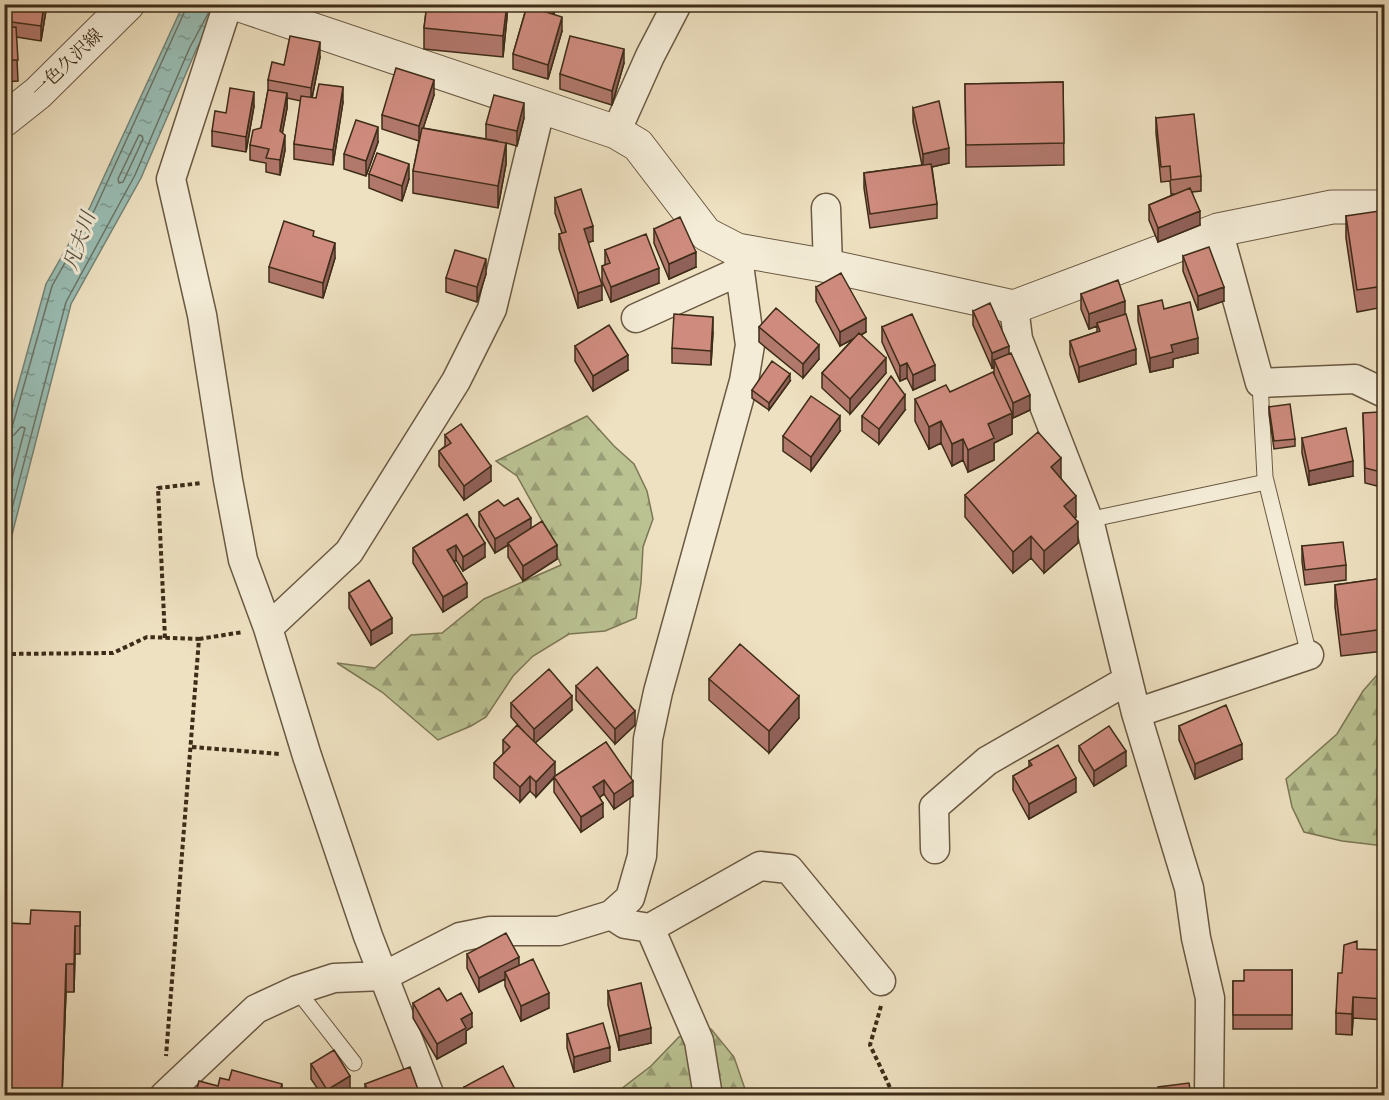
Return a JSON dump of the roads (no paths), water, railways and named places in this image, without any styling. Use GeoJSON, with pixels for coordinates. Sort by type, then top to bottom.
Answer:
{"type":"FeatureCollection","features":[{"type":"Feature","properties":{"kind":"street","name":"一色久沢線"},"geometry":{"type":"LineString","coordinates":[[4,120],[38,93],[128,4]]}},
{"type":"Feature","properties":{"kind":"street"},"geometry":{"type":"LineString","coordinates":[[228,4],[171,179],[202,315],[243,560],[268,628],[307,756],[384,976],[430,1095]]}},
{"type":"Feature","properties":{"kind":"street"},"geometry":{"type":"LineString","coordinates":[[173,1088],[256,1010],[297,990],[334,978],[384,976],[460,937],[490,931],[559,931],[612,915],[630,898],[642,856],[648,739],[652,720],[744,381],[750,345],[739,260],[706,234],[638,145],[616,132],[237,4]]}},
{"type":"Feature","properties":{"kind":"street"},"geometry":{"type":"LineString","coordinates":[[616,132],[650,56],[677,4]]}},
{"type":"Feature","properties":{"kind":"street"},"geometry":{"type":"LineString","coordinates":[[268,628],[349,552],[456,381],[492,309],[541,106]]}},
{"type":"Feature","properties":{"kind":"street"},"geometry":{"type":"LineString","coordinates":[[636,318],[739,260],[828,266],[1014,307],[1218,230],[1332,207],[1384,207]]}},
{"type":"Feature","properties":{"kind":"street"},"geometry":{"type":"LineString","coordinates":[[826,208],[828,266]]}},
{"type":"Feature","properties":{"kind":"street"},"geometry":{"type":"LineString","coordinates":[[1218,230],[1260,383],[1355,379],[1384,393]]}},
{"type":"Feature","properties":{"kind":"street"},"geometry":{"type":"LineString","coordinates":[[1014,307],[1018,339],[1088,520],[1136,713],[1189,888],[1196,938],[1210,998],[1209,1095]]}},
{"type":"Feature","properties":{"kind":"street"},"geometry":{"type":"LineString","coordinates":[[1136,713],[1309,655]]}},
{"type":"Feature","properties":{"kind":"street"},"geometry":{"type":"LineString","coordinates":[[935,849],[934,807],[987,760],[1128,680]]}},
{"type":"Feature","properties":{"kind":"street"},"geometry":{"type":"LineString","coordinates":[[612,915],[625,924],[650,928],[760,866],[789,869],[881,981]]}},
{"type":"Feature","properties":{"kind":"street"},"geometry":{"type":"LineString","coordinates":[[650,928],[699,1041],[708,1095]]}},
{"type":"Feature","properties":{"kind":"lane"},"geometry":{"type":"LineString","coordinates":[[1260,383],[1266,482],[1309,655]]}},
{"type":"Feature","properties":{"kind":"lane"},"geometry":{"type":"LineString","coordinates":[[1088,520],[1266,482]]}},
{"type":"Feature","properties":{"kind":"lane"},"geometry":{"type":"LineString","coordinates":[[297,990],[354,1063]]}},
{"type":"Feature","properties":{"kind":"water","name":"凡夫川"},"geometry":{"type":"Polygon","coordinates":[[[183,5],[220,5],[196,50],[141,178],[71,304],[5,562],[5,433],[46,284],[90,207],[183,5]]]}}]}
